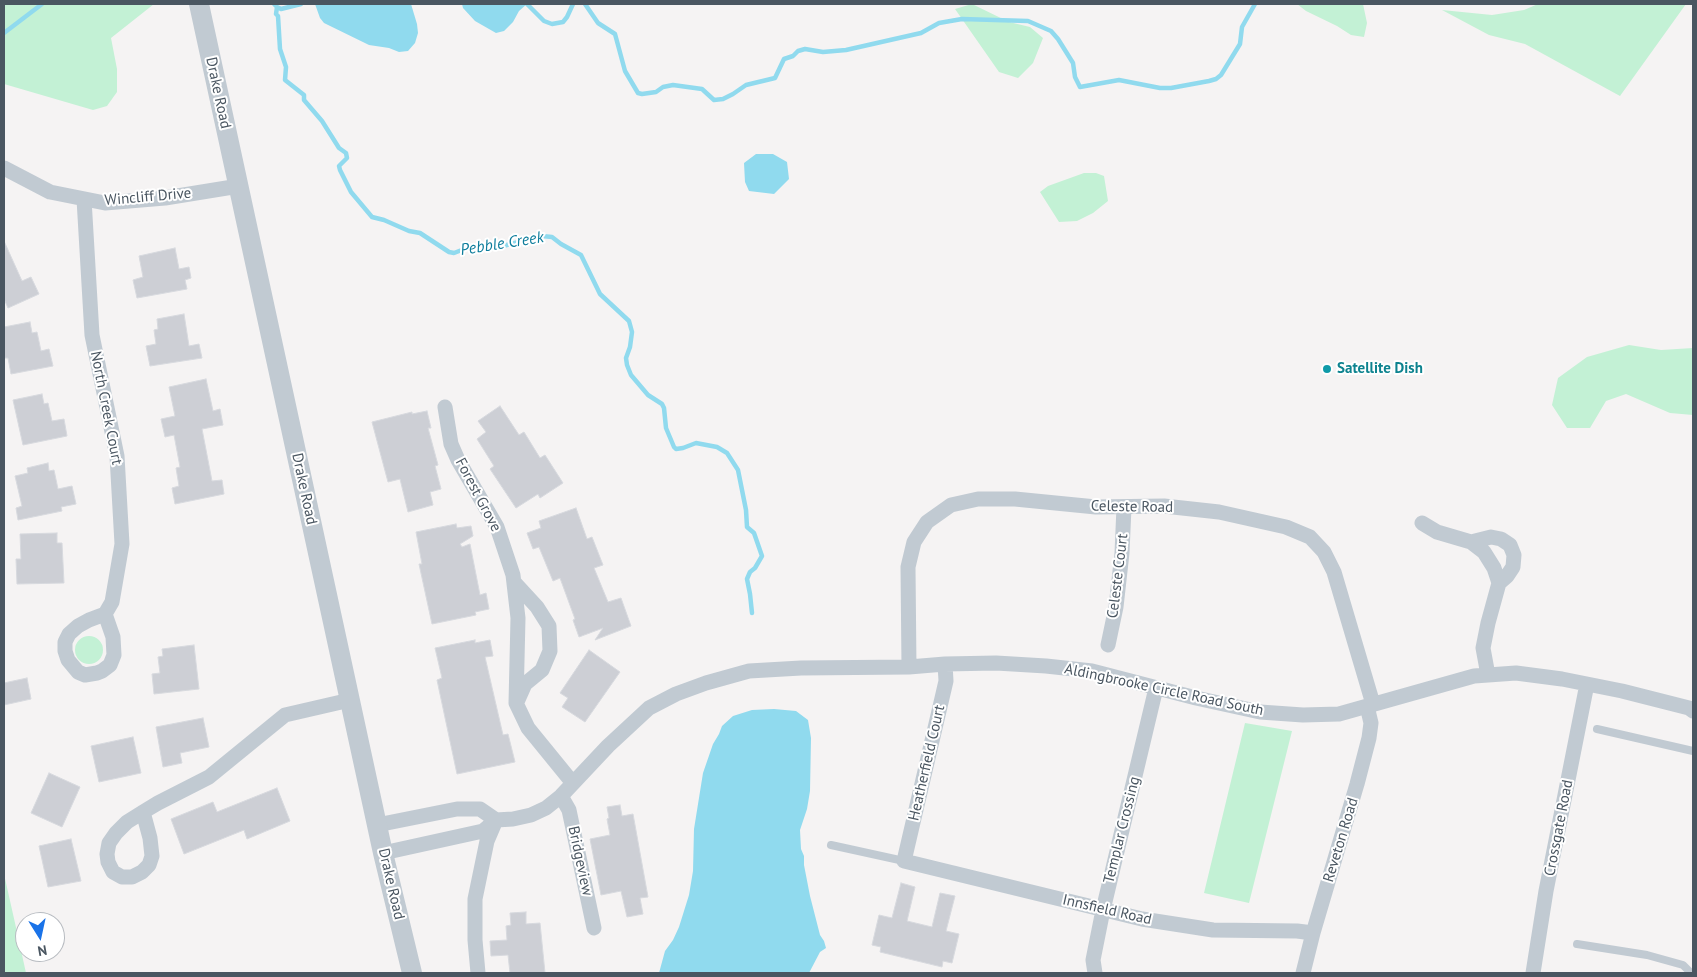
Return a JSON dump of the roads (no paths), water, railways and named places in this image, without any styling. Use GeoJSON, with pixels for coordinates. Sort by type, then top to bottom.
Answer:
{"type":"FeatureCollection","features":[{"type":"Feature","properties":{"kind":"street","name":"Drake Road"},"geometry":{"type":"LineString","coordinates":[[199,4],[383,853],[412,973]]}},
{"type":"Feature","properties":{"kind":"street","name":"Wincliff Drive"},"geometry":{"type":"LineString","coordinates":[[4,168],[50,192],[106,203],[164,198],[239,186]]}},
{"type":"Feature","properties":{"kind":"street","name":"North Creek Court"},"geometry":{"type":"LineString","coordinates":[[84,199],[92,335],[117,456],[122,544],[112,602],[106,614]]}},
{"type":"Feature","properties":{"kind":"street","name":"Forest Grove"},"geometry":{"type":"LineString","coordinates":[[444,407],[451,444],[497,527],[513,574],[518,618],[516,703],[528,728],[572,782]]}},
{"type":"Feature","properties":{"kind":"street","name":"Celeste Road"},"geometry":{"type":"LineString","coordinates":[[909,668],[908,567],[914,542],[927,522],[951,505],[978,499],[1016,499],[1096,507],[1164,506],[1219,512],[1286,527],[1310,537],[1324,552],[1334,572],[1370,705]]}},
{"type":"Feature","properties":{"kind":"street","name":"Celeste Court"},"geometry":{"type":"LineString","coordinates":[[1108,645],[1116,607],[1124,507]]}},
{"type":"Feature","properties":{"kind":"street"},"geometry":{"type":"LineString","coordinates":[[1422,523],[1437,532],[1471,542],[1484,552],[1494,568],[1499,583]]}},
{"type":"Feature","properties":{"kind":"street"},"geometry":{"type":"LineString","coordinates":[[1471,542],[1491,537],[1501,539],[1510,546],[1514,555],[1513,567],[1499,583],[1488,623],[1484,648],[1488,675]]}},
{"type":"Feature","properties":{"kind":"street","name":"Forest Grove"},"geometry":{"type":"LineString","coordinates":[[514,582],[537,607],[549,626],[550,651],[542,670],[525,684],[516,703]]}},
{"type":"Feature","properties":{"kind":"street","name":"Aldingbrooke Circle Road South"},"geometry":{"type":"LineString","coordinates":[[383,853],[483,831],[496,820],[531,815],[546,808],[648,708],[676,694],[706,683],[749,671],[801,668],[909,668],[945,664],[996,663],[1046,666],[1092,671],[1260,712],[1303,715],[1339,714],[1474,676],[1516,673],[1622,691],[1689,708],[1693,711]]}},
{"type":"Feature","properties":{"kind":"street","name":"Heatherfield Court"},"geometry":{"type":"LineString","coordinates":[[904,861],[946,681],[945,664]]}},
{"type":"Feature","properties":{"kind":"street","name":"Crossgate Road"},"geometry":{"type":"LineString","coordinates":[[1533,973],[1546,892],[1587,684]]}},
{"type":"Feature","properties":{"kind":"street","name":"Templar Crossing"},"geometry":{"type":"LineString","coordinates":[[1095,973],[1093,960],[1103,910],[1156,688]]}},
{"type":"Feature","properties":{"kind":"street"},"geometry":{"type":"LineString","coordinates":[[143,812],[209,777],[285,715],[350,700]]}},
{"type":"Feature","properties":{"kind":"street","name":"Reveton Road"},"geometry":{"type":"LineString","coordinates":[[1303,973],[1313,933],[1358,784],[1369,738],[1371,724],[1370,705]]}},
{"type":"Feature","properties":{"kind":"street","name":"Bridgeview"},"geometry":{"type":"LineString","coordinates":[[560,796],[569,810],[594,928]]}},
{"type":"Feature","properties":{"kind":"street"},"geometry":{"type":"LineString","coordinates":[[377,825],[457,809],[480,809],[496,820],[487,842],[475,899],[475,940],[478,973]]}},
{"type":"Feature","properties":{"kind":"street","name":"Innsfield Road"},"geometry":{"type":"LineString","coordinates":[[904,861],[1142,919],[1213,930],[1297,931],[1313,933]]}},
{"type":"Feature","properties":{"kind":"lane"},"geometry":{"type":"LineString","coordinates":[[1597,729],[1693,751]]}},
{"type":"Feature","properties":{"kind":"lane"},"geometry":{"type":"LineString","coordinates":[[831,845],[904,861]]}},
{"type":"Feature","properties":{"kind":"lane"},"geometry":{"type":"LineString","coordinates":[[1577,944],[1647,955],[1683,965],[1691,973]]}},
{"type":"Feature","properties":{"kind":"water"},"geometry":{"type":"Polygon","coordinates":[[[315,4],[411,4],[418,33],[415,43],[408,51],[399,52],[389,48],[369,45],[324,23],[315,4]]]}},
{"type":"Feature","properties":{"kind":"water"},"geometry":{"type":"Polygon","coordinates":[[[462,4],[527,4],[519,11],[513,22],[504,31],[496,33],[475,21],[463,8],[462,4]]]}},
{"type":"Feature","properties":{"kind":"water"},"geometry":{"type":"Polygon","coordinates":[[[756,154],[773,154],[787,162],[789,179],[774,194],[749,191],[745,182],[744,163],[756,154]]]}},
{"type":"Feature","properties":{"kind":"water"},"geometry":{"type":"Polygon","coordinates":[[[752,710],[796,711],[808,720],[811,738],[810,791],[807,809],[800,830],[801,849],[804,856],[810,896],[820,935],[826,948],[820,952],[809,973],[659,973],[665,951],[679,927],[689,895],[693,871],[694,829],[703,773],[713,744],[722,726],[733,716],[752,710]]]}},
{"type":"Feature","properties":{"kind":"waterway"},"geometry":{"type":"LineString","coordinates":[[4,33],[42,4]]}},
{"type":"Feature","properties":{"kind":"waterway","name":"Pebble Creek"},"geometry":{"type":"LineString","coordinates":[[274,4],[277,7],[280,49],[286,67],[285,80],[304,95],[304,100],[322,121],[339,148],[346,153],[347,158],[339,166],[340,170],[351,192],[372,217],[409,231],[420,233],[449,252],[454,253],[467,248],[485,249],[499,247],[542,236],[552,237],[581,255],[600,294],[629,321],[632,332],[626,358],[627,365],[631,375],[648,395],[662,404],[666,428],[674,447],[676,449],[683,448],[696,443],[717,447],[727,453],[738,470],[746,510],[747,527],[754,533],[762,556],[747,579],[752,613]]}},
{"type":"Feature","properties":{"kind":"waterway"},"geometry":{"type":"LineString","coordinates":[[277,7],[281,9],[301,4]]}},
{"type":"Feature","properties":{"kind":"waterway"},"geometry":{"type":"LineString","coordinates":[[527,4],[544,21],[552,24],[563,22],[573,4]]}},
{"type":"Feature","properties":{"kind":"waterway"},"geometry":{"type":"LineString","coordinates":[[585,4],[598,23],[615,34],[625,71],[638,93],[656,92],[663,87],[673,85],[702,89],[714,100],[723,99],[746,85],[775,78],[784,59],[793,56],[798,51],[805,49],[823,52],[846,50],[921,33],[939,23],[962,19],[1028,21],[1051,31],[1073,63],[1075,77],[1080,87],[1119,80],[1160,88],[1171,88],[1209,81],[1221,75],[1240,44],[1242,27],[1255,4]]}},
{"type":"Feature","properties":{"kind":"place","name":"Satellite Dish"},"geometry":{"type":"Point","coordinates":[1327,369]}}]}
